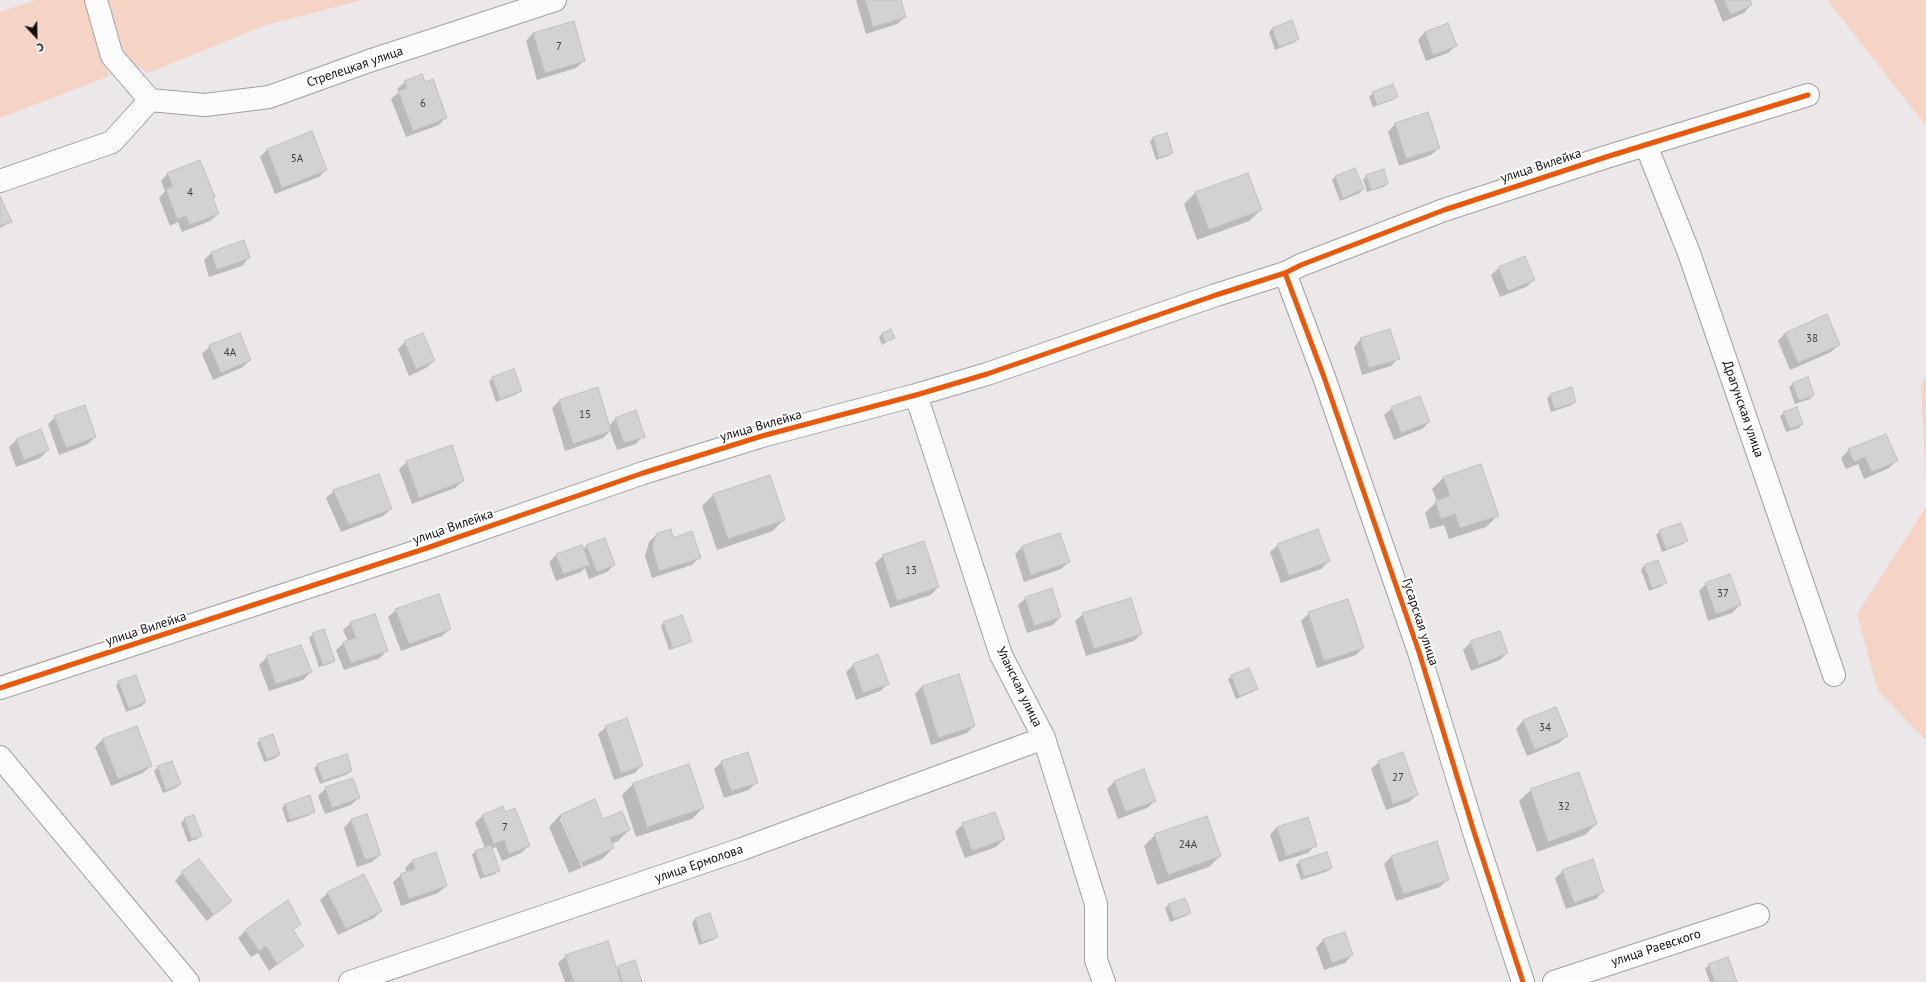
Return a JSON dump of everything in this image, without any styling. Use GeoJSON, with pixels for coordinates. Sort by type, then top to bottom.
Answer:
{"type":"FeatureCollection","features":[{"type":"Feature","properties":{"kind":"street"},"geometry":{"type":"LineString","coordinates":[[0,181],[112,142],[150,100],[112,56],[96,0]]}},
{"type":"Feature","properties":{"kind":"street","name":"Стрелецкая улица"},"geometry":{"type":"LineString","coordinates":[[150,100],[205,105],[269,97],[384,56],[555,0]]}},
{"type":"Feature","properties":{"kind":"street","name":"улица Вилейка"},"geometry":{"type":"LineString","coordinates":[[0,688],[420,550],[642,473],[762,436],[916,396],[987,374],[1216,295],[1286,273],[1301,265],[1444,210],[1646,145],[1808,96]]}},
{"type":"Feature","properties":{"kind":"street","name":"Драгунская улица"},"geometry":{"type":"LineString","coordinates":[[1646,145],[1689,253],[1834,675]]}},
{"type":"Feature","properties":{"kind":"street","name":"Гусарская улица"},"geometry":{"type":"LineString","coordinates":[[1286,273],[1324,377],[1419,652],[1472,825],[1523,982]]}},
{"type":"Feature","properties":{"kind":"street","name":"Уланская улица"},"geometry":{"type":"LineString","coordinates":[[916,396],[1001,655],[1044,738],[1096,904],[1096,960],[1104,982]]}},
{"type":"Feature","properties":{"kind":"street","name":"улица Ермолова"},"geometry":{"type":"LineString","coordinates":[[350,982],[742,849],[1044,738]]}},
{"type":"Feature","properties":{"kind":"street"},"geometry":{"type":"LineString","coordinates":[[0,757],[188,982]]}},
{"type":"Feature","properties":{"kind":"street","name":"улица Раевского"},"geometry":{"type":"LineString","coordinates":[[1554,982],[1758,915]]}},
{"type":"Feature","properties":{"kind":"shaded area"},"geometry":{"type":"Polygon","coordinates":[[[36,0],[87,0],[92,22],[109,76],[0,118],[0,12],[36,0]]]}},
{"type":"Feature","properties":{"kind":"shaded area"},"geometry":{"type":"Polygon","coordinates":[[[108,0],[362,0],[263,26],[148,73],[126,60],[108,0]]]}},
{"type":"Feature","properties":{"kind":"shaded area"},"geometry":{"type":"Polygon","coordinates":[[[1827,0],[1926,0],[1926,126],[1876,62],[1827,0]]]}},
{"type":"Feature","properties":{"kind":"shaded area"},"geometry":{"type":"Polygon","coordinates":[[[1926,376],[1926,483],[1921,385],[1926,376]]]}},
{"type":"Feature","properties":{"kind":"shaded area"},"geometry":{"type":"Polygon","coordinates":[[[1926,507],[1926,740],[1878,691],[1857,614],[1926,507]]]}},
{"type":"Feature","properties":{"kind":"building"},"geometry":{"type":"Polygon","coordinates":[[[865,0],[901,0],[906,17],[873,27],[865,0]]]}},
{"type":"Feature","properties":{"kind":"building"},"geometry":{"type":"Polygon","coordinates":[[[1724,0],[1750,0],[1752,5],[1731,15],[1724,0]]]}},
{"type":"Feature","properties":{"kind":"building"},"geometry":{"type":"Polygon","coordinates":[[[1292,20],[1299,39],[1279,47],[1272,28],[1292,20]]]}},
{"type":"Feature","properties":{"kind":"building"},"geometry":{"type":"Polygon","coordinates":[[[574,21],[585,61],[545,73],[533,33],[574,21]]]}},
{"type":"Feature","properties":{"kind":"building"},"geometry":{"type":"Polygon","coordinates":[[[1448,23],[1457,46],[1433,55],[1425,32],[1448,23]]]}},
{"type":"Feature","properties":{"kind":"building"},"geometry":{"type":"Polygon","coordinates":[[[422,74],[425,82],[433,79],[447,118],[413,131],[398,91],[407,88],[404,81],[422,74]]]}},
{"type":"Feature","properties":{"kind":"building"},"geometry":{"type":"Polygon","coordinates":[[[1393,84],[1398,97],[1377,105],[1372,92],[1393,84]]]}},
{"type":"Feature","properties":{"kind":"building"},"geometry":{"type":"Polygon","coordinates":[[[1428,112],[1440,148],[1406,159],[1395,123],[1428,112]]]}},
{"type":"Feature","properties":{"kind":"building"},"geometry":{"type":"Polygon","coordinates":[[[312,131],[327,170],[282,188],[267,149],[312,131]]]}},
{"type":"Feature","properties":{"kind":"building"},"geometry":{"type":"Polygon","coordinates":[[[1167,133],[1173,153],[1159,158],[1153,137],[1167,133]]]}},
{"type":"Feature","properties":{"kind":"building"},"geometry":{"type":"Polygon","coordinates":[[[200,160],[215,197],[213,198],[219,214],[190,225],[186,216],[177,219],[166,189],[173,186],[167,173],[200,160]]]}},
{"type":"Feature","properties":{"kind":"building"},"geometry":{"type":"Polygon","coordinates":[[[1355,168],[1364,189],[1343,198],[1335,176],[1355,168]]]}},
{"type":"Feature","properties":{"kind":"building"},"geometry":{"type":"Polygon","coordinates":[[[1384,169],[1388,184],[1371,190],[1366,175],[1384,169]]]}},
{"type":"Feature","properties":{"kind":"building"},"geometry":{"type":"Polygon","coordinates":[[[1248,173],[1262,210],[1209,230],[1195,192],[1248,173]]]}},
{"type":"Feature","properties":{"kind":"building"},"geometry":{"type":"Polygon","coordinates":[[[0,196],[12,222],[0,226],[0,196]]]}},
{"type":"Feature","properties":{"kind":"building"},"geometry":{"type":"Polygon","coordinates":[[[244,240],[250,258],[217,270],[211,252],[244,240]]]}},
{"type":"Feature","properties":{"kind":"building"},"geometry":{"type":"Polygon","coordinates":[[[1525,256],[1535,280],[1508,291],[1498,267],[1525,256]]]}},
{"type":"Feature","properties":{"kind":"building"},"geometry":{"type":"Polygon","coordinates":[[[1827,314],[1840,345],[1798,363],[1785,333],[1827,314]]]}},
{"type":"Feature","properties":{"kind":"building"},"geometry":{"type":"Polygon","coordinates":[[[891,329],[895,338],[885,342],[882,333],[891,329]]]}},
{"type":"Feature","properties":{"kind":"building"},"geometry":{"type":"Polygon","coordinates":[[[1390,329],[1400,359],[1369,368],[1360,338],[1390,329]]]}},
{"type":"Feature","properties":{"kind":"building"},"geometry":{"type":"Polygon","coordinates":[[[240,333],[251,360],[221,373],[209,345],[240,333]]]}},
{"type":"Feature","properties":{"kind":"building"},"geometry":{"type":"Polygon","coordinates":[[[423,333],[435,361],[416,369],[404,341],[423,333]]]}},
{"type":"Feature","properties":{"kind":"building"},"geometry":{"type":"Polygon","coordinates":[[[514,369],[522,391],[500,399],[492,377],[514,369]]]}},
{"type":"Feature","properties":{"kind":"building"},"geometry":{"type":"Polygon","coordinates":[[[1808,377],[1814,395],[1799,401],[1792,383],[1808,377]]]}},
{"type":"Feature","properties":{"kind":"building"},"geometry":{"type":"Polygon","coordinates":[[[598,387],[611,431],[573,444],[559,400],[598,387]]]}},
{"type":"Feature","properties":{"kind":"building"},"geometry":{"type":"Polygon","coordinates":[[[1572,387],[1576,402],[1554,409],[1550,394],[1572,387]]]}},
{"type":"Feature","properties":{"kind":"building"},"geometry":{"type":"Polygon","coordinates":[[[1420,396],[1430,422],[1401,433],[1391,407],[1420,396]]]}},
{"type":"Feature","properties":{"kind":"building"},"geometry":{"type":"Polygon","coordinates":[[[85,405],[96,437],[66,448],[54,416],[85,405]]]}},
{"type":"Feature","properties":{"kind":"building"},"geometry":{"type":"Polygon","coordinates":[[[1797,407],[1803,424],[1790,429],[1783,412],[1797,407]]]}},
{"type":"Feature","properties":{"kind":"building"},"geometry":{"type":"Polygon","coordinates":[[[636,410],[645,437],[624,443],[615,418],[636,410]]]}},
{"type":"Feature","properties":{"kind":"building"},"geometry":{"type":"Polygon","coordinates":[[[41,429],[49,450],[24,460],[16,439],[41,429]]]}},
{"type":"Feature","properties":{"kind":"building"},"geometry":{"type":"Polygon","coordinates":[[[1886,434],[1898,461],[1872,472],[1865,457],[1854,462],[1848,449],[1886,434]]]}},
{"type":"Feature","properties":{"kind":"building"},"geometry":{"type":"Polygon","coordinates":[[[452,445],[464,481],[419,498],[406,461],[452,445]]]}},
{"type":"Feature","properties":{"kind":"building"},"geometry":{"type":"Polygon","coordinates":[[[1481,464],[1499,516],[1460,528],[1455,514],[1441,519],[1435,501],[1450,496],[1443,477],[1481,464]]]}},
{"type":"Feature","properties":{"kind":"building"},"geometry":{"type":"Polygon","coordinates":[[[379,474],[392,509],[349,525],[333,490],[379,474]]]}},
{"type":"Feature","properties":{"kind":"building"},"geometry":{"type":"Polygon","coordinates":[[[770,475],[785,520],[728,539],[713,494],[770,475]]]}},
{"type":"Feature","properties":{"kind":"building"},"geometry":{"type":"Polygon","coordinates":[[[1681,523],[1688,541],[1666,549],[1659,530],[1681,523]]]}},
{"type":"Feature","properties":{"kind":"building"},"geometry":{"type":"Polygon","coordinates":[[[671,529],[673,538],[692,531],[701,558],[659,571],[652,548],[657,533],[671,529]]]}},
{"type":"Feature","properties":{"kind":"building"},"geometry":{"type":"Polygon","coordinates":[[[1318,529],[1330,561],[1289,576],[1277,544],[1318,529]]]}},
{"type":"Feature","properties":{"kind":"building"},"geometry":{"type":"Polygon","coordinates":[[[1060,533],[1070,562],[1031,575],[1022,546],[1060,533]]]}},
{"type":"Feature","properties":{"kind":"building"},"geometry":{"type":"Polygon","coordinates":[[[605,538],[615,565],[597,572],[586,545],[605,538]]]}},
{"type":"Feature","properties":{"kind":"building"},"geometry":{"type":"Polygon","coordinates":[[[924,541],[939,587],[897,601],[882,555],[924,541]]]}},
{"type":"Feature","properties":{"kind":"building"},"geometry":{"type":"Polygon","coordinates":[[[582,545],[590,565],[563,574],[556,554],[582,545]]]}},
{"type":"Feature","properties":{"kind":"building"},"geometry":{"type":"Polygon","coordinates":[[[1658,560],[1667,583],[1652,588],[1644,565],[1658,560]]]}},
{"type":"Feature","properties":{"kind":"building"},"geometry":{"type":"Polygon","coordinates":[[[1730,574],[1741,605],[1716,614],[1705,583],[1730,574]]]}},
{"type":"Feature","properties":{"kind":"building"},"geometry":{"type":"Polygon","coordinates":[[[1052,588],[1061,617],[1034,626],[1025,597],[1052,588]]]}},
{"type":"Feature","properties":{"kind":"building"},"geometry":{"type":"Polygon","coordinates":[[[439,594],[451,629],[409,644],[395,609],[439,594]]]}},
{"type":"Feature","properties":{"kind":"building"},"geometry":{"type":"Polygon","coordinates":[[[1131,598],[1142,634],[1094,649],[1082,613],[1131,598]]]}},
{"type":"Feature","properties":{"kind":"building"},"geometry":{"type":"Polygon","coordinates":[[[1348,599],[1364,648],[1324,661],[1308,612],[1348,599]]]}},
{"type":"Feature","properties":{"kind":"building"},"geometry":{"type":"Polygon","coordinates":[[[375,614],[388,651],[351,663],[343,642],[356,638],[350,622],[375,614]]]}},
{"type":"Feature","properties":{"kind":"building"},"geometry":{"type":"Polygon","coordinates":[[[682,615],[692,641],[673,648],[663,622],[682,615]]]}},
{"type":"Feature","properties":{"kind":"building"},"geometry":{"type":"Polygon","coordinates":[[[324,629],[335,661],[323,665],[312,633],[324,629]]]}},
{"type":"Feature","properties":{"kind":"building"},"geometry":{"type":"Polygon","coordinates":[[[1500,631],[1508,653],[1479,665],[1470,641],[1500,631]]]}},
{"type":"Feature","properties":{"kind":"building"},"geometry":{"type":"Polygon","coordinates":[[[301,645],[312,672],[276,684],[266,656],[301,645]]]}},
{"type":"Feature","properties":{"kind":"building"},"geometry":{"type":"Polygon","coordinates":[[[878,654],[889,684],[863,693],[853,664],[878,654]]]}},
{"type":"Feature","properties":{"kind":"building"},"geometry":{"type":"Polygon","coordinates":[[[1249,668],[1258,689],[1239,696],[1231,675],[1249,668]]]}},
{"type":"Feature","properties":{"kind":"building"},"geometry":{"type":"Polygon","coordinates":[[[959,674],[975,726],[938,738],[922,686],[959,674]]]}},
{"type":"Feature","properties":{"kind":"building"},"geometry":{"type":"Polygon","coordinates":[[[136,675],[146,702],[129,709],[118,681],[136,675]]]}},
{"type":"Feature","properties":{"kind":"building"},"geometry":{"type":"Polygon","coordinates":[[[1556,707],[1568,736],[1535,750],[1523,720],[1556,707]]]}},
{"type":"Feature","properties":{"kind":"building"},"geometry":{"type":"Polygon","coordinates":[[[627,718],[643,766],[621,773],[605,726],[627,718]]]}},
{"type":"Feature","properties":{"kind":"building"},"geometry":{"type":"Polygon","coordinates":[[[137,726],[152,766],[118,779],[102,739],[137,726]]]}},
{"type":"Feature","properties":{"kind":"building"},"geometry":{"type":"Polygon","coordinates":[[[273,734],[280,755],[267,759],[259,739],[273,734]]]}},
{"type":"Feature","properties":{"kind":"building"},"geometry":{"type":"Polygon","coordinates":[[[748,752],[758,783],[731,791],[721,761],[748,752]]]}},
{"type":"Feature","properties":{"kind":"building"},"geometry":{"type":"Polygon","coordinates":[[[1403,752],[1418,795],[1393,804],[1378,761],[1403,752]]]}},
{"type":"Feature","properties":{"kind":"building"},"geometry":{"type":"Polygon","coordinates":[[[347,754],[352,771],[323,781],[317,764],[347,754]]]}},
{"type":"Feature","properties":{"kind":"building"},"geometry":{"type":"Polygon","coordinates":[[[172,761],[181,784],[166,790],[157,766],[172,761]]]}},
{"type":"Feature","properties":{"kind":"building"},"geometry":{"type":"Polygon","coordinates":[[[689,764],[704,808],[647,827],[633,783],[689,764]]]}},
{"type":"Feature","properties":{"kind":"building"},"geometry":{"type":"Polygon","coordinates":[[[1144,769],[1156,801],[1126,812],[1114,781],[1144,769]]]}},
{"type":"Feature","properties":{"kind":"building"},"geometry":{"type":"Polygon","coordinates":[[[1579,772],[1597,824],[1548,842],[1530,789],[1579,772]]]}},
{"type":"Feature","properties":{"kind":"building"},"geometry":{"type":"Polygon","coordinates":[[[353,778],[360,798],[332,808],[325,787],[353,778]]]}},
{"type":"Feature","properties":{"kind":"building"},"geometry":{"type":"Polygon","coordinates":[[[310,795],[315,812],[290,820],[285,804],[310,795]]]}},
{"type":"Feature","properties":{"kind":"building"},"geometry":{"type":"Polygon","coordinates":[[[595,799],[603,819],[622,811],[630,830],[610,838],[614,848],[581,863],[560,815],[595,799]]]}},
{"type":"Feature","properties":{"kind":"building"},"geometry":{"type":"Polygon","coordinates":[[[503,806],[505,812],[515,808],[530,846],[509,854],[504,840],[494,844],[482,815],[503,806]]]}},
{"type":"Feature","properties":{"kind":"building"},"geometry":{"type":"Polygon","coordinates":[[[995,812],[1005,839],[972,851],[962,823],[995,812]]]}},
{"type":"Feature","properties":{"kind":"building"},"geometry":{"type":"Polygon","coordinates":[[[367,814],[381,855],[365,860],[351,819],[367,814]]]}},
{"type":"Feature","properties":{"kind":"building"},"geometry":{"type":"Polygon","coordinates":[[[194,815],[202,836],[192,839],[184,818],[194,815]]]}},
{"type":"Feature","properties":{"kind":"building"},"geometry":{"type":"Polygon","coordinates":[[[1207,816],[1221,856],[1168,875],[1154,834],[1207,816]]]}},
{"type":"Feature","properties":{"kind":"building"},"geometry":{"type":"Polygon","coordinates":[[[1308,817],[1317,846],[1286,856],[1277,827],[1308,817]]]}},
{"type":"Feature","properties":{"kind":"building"},"geometry":{"type":"Polygon","coordinates":[[[1437,841],[1449,880],[1403,894],[1391,856],[1437,841]]]}},
{"type":"Feature","properties":{"kind":"building"},"geometry":{"type":"Polygon","coordinates":[[[491,845],[500,871],[484,876],[475,851],[491,845]]]}},
{"type":"Feature","properties":{"kind":"building"},"geometry":{"type":"Polygon","coordinates":[[[436,852],[447,886],[409,899],[400,874],[415,869],[412,860],[436,852]]]}},
{"type":"Feature","properties":{"kind":"building"},"geometry":{"type":"Polygon","coordinates":[[[1327,852],[1332,868],[1304,877],[1299,861],[1327,852]]]}},
{"type":"Feature","properties":{"kind":"building"},"geometry":{"type":"Polygon","coordinates":[[[199,859],[232,901],[214,915],[181,872],[199,859]]]}},
{"type":"Feature","properties":{"kind":"building"},"geometry":{"type":"Polygon","coordinates":[[[1593,859],[1604,892],[1574,903],[1562,870],[1593,859]]]}},
{"type":"Feature","properties":{"kind":"building"},"geometry":{"type":"Polygon","coordinates":[[[364,874],[382,911],[346,929],[327,892],[364,874]]]}},
{"type":"Feature","properties":{"kind":"building"},"geometry":{"type":"Polygon","coordinates":[[[1185,898],[1191,913],[1174,919],[1168,904],[1185,898]]]}},
{"type":"Feature","properties":{"kind":"building"},"geometry":{"type":"Polygon","coordinates":[[[288,900],[301,924],[293,930],[304,946],[277,964],[266,946],[259,951],[245,930],[288,900]]]}},
{"type":"Feature","properties":{"kind":"building"},"geometry":{"type":"Polygon","coordinates":[[[710,913],[718,937],[702,942],[695,918],[710,913]]]}},
{"type":"Feature","properties":{"kind":"building"},"geometry":{"type":"Polygon","coordinates":[[[1345,932],[1353,955],[1332,963],[1323,939],[1345,932]]]}},
{"type":"Feature","properties":{"kind":"building"},"geometry":{"type":"Polygon","coordinates":[[[608,941],[621,982],[574,982],[565,955],[608,941]]]}},
{"type":"Feature","properties":{"kind":"building"},"geometry":{"type":"Polygon","coordinates":[[[1728,957],[1737,982],[1715,982],[1708,964],[1728,957]]]}},
{"type":"Feature","properties":{"kind":"building"},"geometry":{"type":"Polygon","coordinates":[[[635,960],[642,982],[623,982],[618,966],[635,960]]]}},
{"type":"Feature","properties":{"kind":"cycle path"},"geometry":{"type":"LineString","coordinates":[[0,688],[427,548],[643,473],[762,436],[916,395],[987,374],[1216,295],[1285,273],[1301,265],[1444,210],[1606,157],[1808,95]]}},
{"type":"Feature","properties":{"kind":"cycle path"},"geometry":{"type":"LineString","coordinates":[[1285,273],[1324,377],[1419,652],[1474,832],[1523,982]]}}]}
